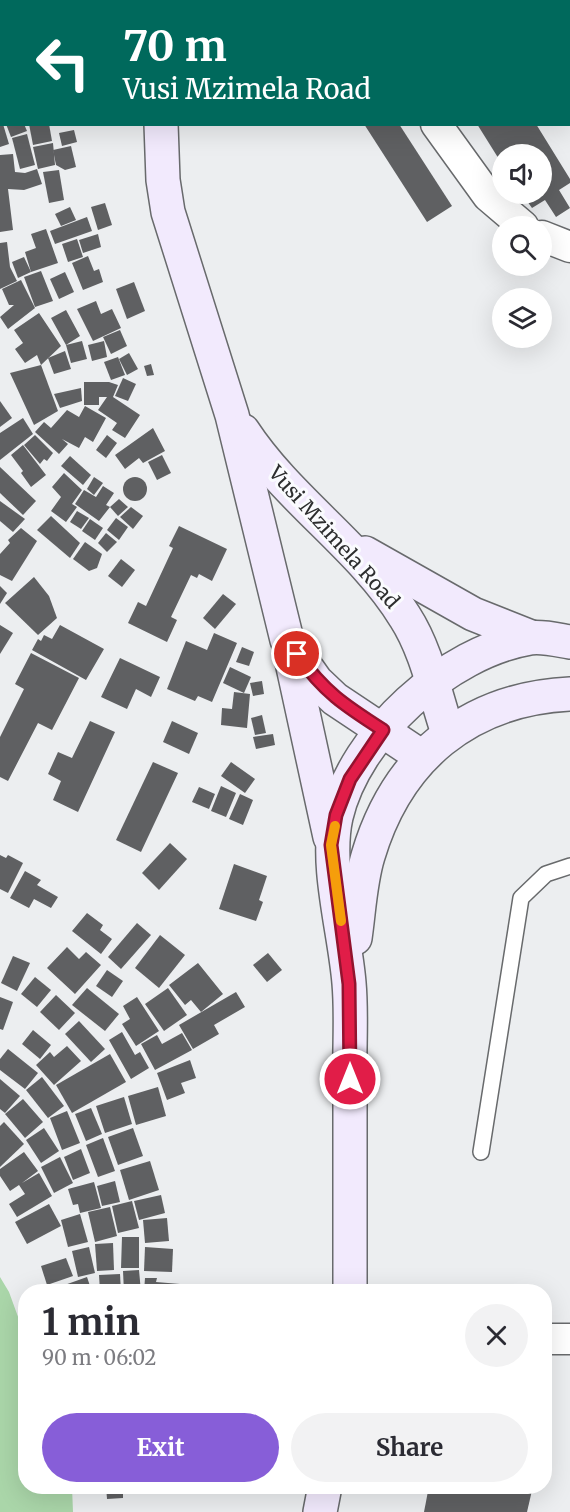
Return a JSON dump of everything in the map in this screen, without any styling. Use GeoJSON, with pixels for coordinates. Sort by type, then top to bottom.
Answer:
{"type":"FeatureCollection","features":[{"type":"Feature","properties":{"kind":"main road","name":"Vusi Mzimela Road"},"geometry":{"type":"LineString","coordinates":[[161,126],[163,180],[168,212],[232,415],[287,640],[322,687],[335,699],[422,757]]}},
{"type":"Feature","properties":{"kind":"main road","name":"Vusi Mzimela Road"},"geometry":{"type":"LineString","coordinates":[[232,415],[257,453],[291,493],[339,539],[387,591],[407,619],[420,648],[448,733]]}},
{"type":"Feature","properties":{"kind":"main road"},"geometry":{"type":"LineString","coordinates":[[339,539],[473,614],[531,637],[570,642]]}},
{"type":"Feature","properties":{"kind":"main road"},"geometry":{"type":"LineString","coordinates":[[331,845],[336,815],[350,779],[383,730],[431,682],[483,652],[531,637]]}},
{"type":"Feature","properties":{"kind":"main road"},"geometry":{"type":"LineString","coordinates":[[287,640],[331,845],[349,984],[350,1284]]}},
{"type":"Feature","properties":{"kind":"main road"},"geometry":{"type":"LineString","coordinates":[[349,984],[367,858],[392,798],[422,757],[448,733],[490,710],[544,695],[570,694]]}},
{"type":"Feature","properties":{"kind":"main road"},"geometry":{"type":"LineString","coordinates":[[320,1512],[323,1494]]}},
{"type":"Feature","properties":{"kind":"street"},"geometry":{"type":"LineString","coordinates":[[437,126],[488,196],[511,216]]}},
{"type":"Feature","properties":{"kind":"street"},"geometry":{"type":"LineString","coordinates":[[552,240],[570,247]]}},
{"type":"Feature","properties":{"kind":"street"},"geometry":{"type":"LineString","coordinates":[[552,1339],[570,1339]]}},
{"type":"Feature","properties":{"kind":"lane"},"geometry":{"type":"LineString","coordinates":[[481,1152],[521,898],[546,874],[570,866]]}},
{"type":"Feature","properties":{"kind":"green space"},"geometry":{"type":"Polygon","coordinates":[[[0,1277],[9,1292],[18,1317],[18,1494],[72,1494],[73,1512],[0,1512],[0,1277]]]}},
{"type":"Feature","properties":{"kind":"building"},"geometry":{"type":"Polygon","coordinates":[[[0,126],[4,126],[9,144],[0,147],[0,126]]]}},
{"type":"Feature","properties":{"kind":"building"},"geometry":{"type":"Polygon","coordinates":[[[7,126],[25,126],[27,131],[11,137],[7,126]]]}},
{"type":"Feature","properties":{"kind":"building"},"geometry":{"type":"Polygon","coordinates":[[[29,126],[49,126],[52,141],[33,145],[29,126]]]}},
{"type":"Feature","properties":{"kind":"building"},"geometry":{"type":"Polygon","coordinates":[[[365,126],[400,126],[452,206],[427,222],[365,126]]]}},
{"type":"Feature","properties":{"kind":"building"},"geometry":{"type":"Polygon","coordinates":[[[478,126],[537,126],[548,144],[492,144],[492,148],[478,126]]]}},
{"type":"Feature","properties":{"kind":"building"},"geometry":{"type":"Polygon","coordinates":[[[74,130],[77,142],[62,146],[59,133],[74,130]]]}},
{"type":"Feature","properties":{"kind":"building"},"geometry":{"type":"Polygon","coordinates":[[[27,134],[35,165],[20,169],[12,138],[27,134]]]}},
{"type":"Feature","properties":{"kind":"building"},"geometry":{"type":"Polygon","coordinates":[[[53,143],[55,165],[38,169],[33,147],[53,143]]]}},
{"type":"Feature","properties":{"kind":"building"},"geometry":{"type":"Polygon","coordinates":[[[71,146],[76,167],[65,170],[56,165],[53,150],[71,146]]]}},
{"type":"Feature","properties":{"kind":"building"},"geometry":{"type":"Polygon","coordinates":[[[552,150],[570,179],[570,183],[559,190],[570,208],[556,217],[548,204],[552,204],[552,150]]]}},
{"type":"Feature","properties":{"kind":"building"},"geometry":{"type":"Polygon","coordinates":[[[13,154],[15,172],[25,173],[37,169],[42,184],[24,190],[8,189],[13,230],[0,232],[0,155],[13,154]]]}},
{"type":"Feature","properties":{"kind":"building"},"geometry":{"type":"Polygon","coordinates":[[[59,170],[64,200],[49,203],[43,172],[59,170]]]}},
{"type":"Feature","properties":{"kind":"building"},"geometry":{"type":"Polygon","coordinates":[[[105,203],[112,225],[98,230],[91,207],[105,203]]]}},
{"type":"Feature","properties":{"kind":"building"},"geometry":{"type":"Polygon","coordinates":[[[70,207],[76,220],[61,226],[55,214],[70,207]]]}},
{"type":"Feature","properties":{"kind":"building"},"geometry":{"type":"Polygon","coordinates":[[[87,217],[92,231],[55,244],[50,231],[87,217]]]}},
{"type":"Feature","properties":{"kind":"building"},"geometry":{"type":"Polygon","coordinates":[[[46,229],[58,263],[31,272],[25,252],[36,248],[31,234],[46,229]]]}},
{"type":"Feature","properties":{"kind":"building"},"geometry":{"type":"Polygon","coordinates":[[[98,234],[101,247],[83,253],[79,240],[98,234]]]}},
{"type":"Feature","properties":{"kind":"building"},"geometry":{"type":"Polygon","coordinates":[[[77,239],[83,257],[68,262],[62,244],[77,239]]]}},
{"type":"Feature","properties":{"kind":"building"},"geometry":{"type":"Polygon","coordinates":[[[7,242],[10,267],[17,281],[0,289],[0,243],[7,242]]]}},
{"type":"Feature","properties":{"kind":"building"},"geometry":{"type":"Polygon","coordinates":[[[88,256],[94,271],[99,269],[103,282],[83,290],[72,263],[88,256]]]}},
{"type":"Feature","properties":{"kind":"building"},"geometry":{"type":"Polygon","coordinates":[[[24,257],[31,272],[18,278],[12,262],[24,257]]]}},
{"type":"Feature","properties":{"kind":"building"},"geometry":{"type":"Polygon","coordinates":[[[41,271],[53,301],[35,307],[24,277],[41,271]]]}},
{"type":"Feature","properties":{"kind":"building"},"geometry":{"type":"Polygon","coordinates":[[[65,272],[74,292],[59,299],[50,279],[65,272]]]}},
{"type":"Feature","properties":{"kind":"building"},"geometry":{"type":"Polygon","coordinates":[[[21,280],[35,308],[8,329],[0,317],[14,305],[9,305],[2,289],[21,280]]]}},
{"type":"Feature","properties":{"kind":"building"},"geometry":{"type":"Polygon","coordinates":[[[134,282],[145,311],[127,319],[116,289],[134,282]]]}},
{"type":"Feature","properties":{"kind":"building"},"geometry":{"type":"Polygon","coordinates":[[[96,301],[101,314],[112,309],[121,328],[93,341],[77,309],[96,301]]]}},
{"type":"Feature","properties":{"kind":"building"},"geometry":{"type":"Polygon","coordinates":[[[66,310],[80,336],[66,345],[51,318],[66,310]]]}},
{"type":"Feature","properties":{"kind":"building"},"geometry":{"type":"Polygon","coordinates":[[[39,313],[61,346],[41,365],[37,355],[25,363],[15,349],[23,343],[14,330],[39,313]]]}},
{"type":"Feature","properties":{"kind":"building"},"geometry":{"type":"Polygon","coordinates":[[[120,330],[127,346],[111,354],[103,337],[120,330]]]}},
{"type":"Feature","properties":{"kind":"building"},"geometry":{"type":"Polygon","coordinates":[[[82,341],[87,359],[71,363],[66,345],[82,341]]]}},
{"type":"Feature","properties":{"kind":"building"},"geometry":{"type":"Polygon","coordinates":[[[104,341],[107,357],[92,361],[88,345],[104,341]]]}},
{"type":"Feature","properties":{"kind":"building"},"geometry":{"type":"Polygon","coordinates":[[[65,351],[71,369],[54,374],[48,358],[65,351]]]}},
{"type":"Feature","properties":{"kind":"building"},"geometry":{"type":"Polygon","coordinates":[[[129,353],[138,369],[127,375],[119,359],[129,353]]]}},
{"type":"Feature","properties":{"kind":"building"},"geometry":{"type":"Polygon","coordinates":[[[118,357],[125,375],[111,380],[104,362],[118,357]]]}},
{"type":"Feature","properties":{"kind":"building"},"geometry":{"type":"Polygon","coordinates":[[[151,364],[154,375],[147,376],[144,366],[151,364]]]}},
{"type":"Feature","properties":{"kind":"building"},"geometry":{"type":"Polygon","coordinates":[[[41,365],[58,411],[34,425],[10,373],[41,365]]]}},
{"type":"Feature","properties":{"kind":"building"},"geometry":{"type":"Polygon","coordinates":[[[123,378],[136,384],[128,401],[115,396],[123,378]]]}},
{"type":"Feature","properties":{"kind":"building"},"geometry":{"type":"Polygon","coordinates":[[[84,382],[109,382],[118,385],[113,397],[140,415],[125,438],[112,430],[117,423],[98,410],[107,397],[99,397],[99,405],[84,405],[84,382]]]}},
{"type":"Feature","properties":{"kind":"building"},"geometry":{"type":"Polygon","coordinates":[[[81,388],[82,401],[60,408],[54,394],[81,388]]]}},
{"type":"Feature","properties":{"kind":"building"},"geometry":{"type":"Polygon","coordinates":[[[0,401],[12,418],[0,427],[0,401]]]}},
{"type":"Feature","properties":{"kind":"building"},"geometry":{"type":"Polygon","coordinates":[[[85,406],[106,418],[93,442],[85,437],[79,448],[62,439],[68,444],[59,454],[35,432],[44,422],[51,428],[67,410],[79,417],[85,406]]]}},
{"type":"Feature","properties":{"kind":"building"},"geometry":{"type":"Polygon","coordinates":[[[23,418],[33,434],[0,460],[0,433],[23,418]]]}},
{"type":"Feature","properties":{"kind":"building"},"geometry":{"type":"Polygon","coordinates":[[[153,428],[165,451],[143,463],[139,458],[125,469],[115,455],[153,428]]]}},
{"type":"Feature","properties":{"kind":"building"},"geometry":{"type":"Polygon","coordinates":[[[35,435],[53,453],[47,461],[44,459],[40,464],[24,445],[35,435]]]}},
{"type":"Feature","properties":{"kind":"building"},"geometry":{"type":"Polygon","coordinates":[[[107,435],[117,443],[106,458],[96,450],[107,435]]]}},
{"type":"Feature","properties":{"kind":"building"},"geometry":{"type":"Polygon","coordinates":[[[23,445],[46,475],[31,487],[11,455],[23,445]]]}},
{"type":"Feature","properties":{"kind":"building"},"geometry":{"type":"Polygon","coordinates":[[[162,455],[171,473],[157,480],[148,462],[162,455]]]}},
{"type":"Feature","properties":{"kind":"building"},"geometry":{"type":"Polygon","coordinates":[[[70,456],[91,475],[83,485],[61,466],[70,456]]]}},
{"type":"Feature","properties":{"kind":"building"},"geometry":{"type":"Polygon","coordinates":[[[0,467],[36,501],[23,515],[0,493],[0,467]]]}},
{"type":"Feature","properties":{"kind":"building"},"geometry":{"type":"Polygon","coordinates":[[[64,473],[82,490],[72,504],[77,507],[66,522],[51,511],[61,497],[52,487],[64,473]]]}},
{"type":"Feature","properties":{"kind":"building"},"geometry":{"type":"Polygon","coordinates":[[[94,477],[103,483],[94,495],[87,489],[94,477]]]}},
{"type":"Feature","properties":{"kind":"building"},"geometry":{"type":"Polygon","coordinates":[[[135,477],[144,480],[147,489],[144,498],[135,501],[126,498],[123,489],[126,480],[135,477]]]}},
{"type":"Feature","properties":{"kind":"building"},"geometry":{"type":"Polygon","coordinates":[[[103,486],[114,493],[106,505],[110,507],[99,521],[75,504],[84,490],[96,497],[103,486]]]}},
{"type":"Feature","properties":{"kind":"building"},"geometry":{"type":"Polygon","coordinates":[[[119,499],[128,507],[118,516],[110,507],[119,499]]]}},
{"type":"Feature","properties":{"kind":"building"},"geometry":{"type":"Polygon","coordinates":[[[0,501],[25,519],[13,532],[0,521],[0,501]]]}},
{"type":"Feature","properties":{"kind":"building"},"geometry":{"type":"Polygon","coordinates":[[[131,507],[143,516],[133,529],[120,517],[131,507]]]}},
{"type":"Feature","properties":{"kind":"building"},"geometry":{"type":"Polygon","coordinates":[[[77,511],[89,518],[81,529],[70,522],[77,511]]]}},
{"type":"Feature","properties":{"kind":"building"},"geometry":{"type":"Polygon","coordinates":[[[51,516],[80,543],[70,558],[37,530],[51,516]]]}},
{"type":"Feature","properties":{"kind":"building"},"geometry":{"type":"Polygon","coordinates":[[[116,518],[128,527],[119,540],[107,530],[116,518]]]}},
{"type":"Feature","properties":{"kind":"building"},"geometry":{"type":"Polygon","coordinates":[[[90,519],[103,528],[95,540],[82,531],[90,519]]]}},
{"type":"Feature","properties":{"kind":"building"},"geometry":{"type":"Polygon","coordinates":[[[179,526],[227,549],[212,581],[199,574],[197,578],[191,575],[171,617],[177,620],[167,642],[128,623],[138,602],[146,606],[173,548],[169,546],[179,526]]]}},
{"type":"Feature","properties":{"kind":"building"},"geometry":{"type":"Polygon","coordinates":[[[21,528],[37,541],[12,581],[0,575],[0,554],[10,543],[8,540],[21,528]]]}},
{"type":"Feature","properties":{"kind":"building"},"geometry":{"type":"Polygon","coordinates":[[[106,533],[117,542],[107,552],[98,543],[106,533]]]}},
{"type":"Feature","properties":{"kind":"building"},"geometry":{"type":"Polygon","coordinates":[[[85,542],[102,554],[97,568],[89,571],[73,559],[85,542]]]}},
{"type":"Feature","properties":{"kind":"building"},"geometry":{"type":"Polygon","coordinates":[[[121,559],[135,570],[122,587],[108,576],[121,559]]]}},
{"type":"Feature","properties":{"kind":"building"},"geometry":{"type":"Polygon","coordinates":[[[34,577],[49,596],[57,618],[38,635],[5,603],[34,577]]]}},
{"type":"Feature","properties":{"kind":"building"},"geometry":{"type":"Polygon","coordinates":[[[0,586],[7,593],[0,604],[0,586]]]}},
{"type":"Feature","properties":{"kind":"building"},"geometry":{"type":"Polygon","coordinates":[[[223,594],[236,604],[215,629],[203,618],[223,594]]]}},
{"type":"Feature","properties":{"kind":"building"},"geometry":{"type":"Polygon","coordinates":[[[0,625],[13,633],[0,654],[0,625]]]}},
{"type":"Feature","properties":{"kind":"building"},"geometry":{"type":"Polygon","coordinates":[[[60,625],[104,649],[86,680],[32,650],[38,639],[41,641],[44,635],[52,639],[60,625]]]}},
{"type":"Feature","properties":{"kind":"building"},"geometry":{"type":"Polygon","coordinates":[[[214,633],[237,643],[212,702],[198,696],[195,701],[167,689],[186,641],[207,650],[214,633]]]}},
{"type":"Feature","properties":{"kind":"building"},"geometry":{"type":"Polygon","coordinates":[[[242,647],[254,652],[249,666],[236,662],[242,647]]]}},
{"type":"Feature","properties":{"kind":"building"},"geometry":{"type":"Polygon","coordinates":[[[31,653],[79,678],[52,730],[38,723],[8,781],[0,777],[0,737],[24,689],[15,684],[31,653]]]}},
{"type":"Feature","properties":{"kind":"building"},"geometry":{"type":"Polygon","coordinates":[[[120,658],[160,677],[151,697],[136,689],[127,709],[101,697],[120,658]]]}},
{"type":"Feature","properties":{"kind":"building"},"geometry":{"type":"Polygon","coordinates":[[[230,667],[251,677],[244,693],[223,683],[230,667]]]}},
{"type":"Feature","properties":{"kind":"building"},"geometry":{"type":"Polygon","coordinates":[[[262,681],[264,694],[253,696],[250,683],[262,681]]]}},
{"type":"Feature","properties":{"kind":"building"},"geometry":{"type":"Polygon","coordinates":[[[234,692],[250,694],[247,728],[221,725],[222,708],[232,709],[234,692]]]}},
{"type":"Feature","properties":{"kind":"building"},"geometry":{"type":"Polygon","coordinates":[[[262,715],[266,733],[255,735],[251,718],[262,715]]]}},
{"type":"Feature","properties":{"kind":"building"},"geometry":{"type":"Polygon","coordinates":[[[90,721],[115,732],[78,812],[53,800],[61,781],[48,774],[58,752],[72,758],[90,721]]]}},
{"type":"Feature","properties":{"kind":"building"},"geometry":{"type":"Polygon","coordinates":[[[172,721],[198,733],[189,754],[163,742],[172,721]]]}},
{"type":"Feature","properties":{"kind":"building"},"geometry":{"type":"Polygon","coordinates":[[[273,734],[275,745],[256,749],[253,737],[273,734]]]}},
{"type":"Feature","properties":{"kind":"building"},"geometry":{"type":"Polygon","coordinates":[[[153,762],[178,773],[141,852],[116,840],[153,762]]]}},
{"type":"Feature","properties":{"kind":"building"},"geometry":{"type":"Polygon","coordinates":[[[231,762],[255,779],[245,793],[221,776],[231,762]]]}},
{"type":"Feature","properties":{"kind":"building"},"geometry":{"type":"Polygon","coordinates":[[[221,786],[236,793],[226,817],[211,811],[221,786]]]}},
{"type":"Feature","properties":{"kind":"building"},"geometry":{"type":"Polygon","coordinates":[[[199,787],[215,794],[209,809],[192,802],[199,787]]]}},
{"type":"Feature","properties":{"kind":"building"},"geometry":{"type":"Polygon","coordinates":[[[240,794],[253,800],[243,825],[229,819],[240,794]]]}},
{"type":"Feature","properties":{"kind":"building"},"geometry":{"type":"Polygon","coordinates":[[[170,843],[187,859],[159,890],[142,873],[170,843]]]}},
{"type":"Feature","properties":{"kind":"building"},"geometry":{"type":"Polygon","coordinates":[[[0,855],[6,858],[8,855],[23,863],[8,893],[0,889],[0,855]]]}},
{"type":"Feature","properties":{"kind":"building"},"geometry":{"type":"Polygon","coordinates":[[[234,864],[267,876],[259,900],[263,902],[256,921],[219,909],[234,864]]]}},
{"type":"Feature","properties":{"kind":"building"},"geometry":{"type":"Polygon","coordinates":[[[25,871],[41,880],[37,885],[58,897],[51,908],[34,899],[29,908],[10,898],[25,871]]]}},
{"type":"Feature","properties":{"kind":"building"},"geometry":{"type":"Polygon","coordinates":[[[87,913],[103,925],[100,930],[112,939],[101,954],[72,931],[87,913]]]}},
{"type":"Feature","properties":{"kind":"building"},"geometry":{"type":"Polygon","coordinates":[[[137,923],[151,935],[121,969],[108,957],[137,923]]]}},
{"type":"Feature","properties":{"kind":"building"},"geometry":{"type":"Polygon","coordinates":[[[160,935],[185,955],[159,988],[135,968],[160,935]]]}},
{"type":"Feature","properties":{"kind":"building"},"geometry":{"type":"Polygon","coordinates":[[[67,947],[79,959],[86,952],[101,965],[75,994],[47,968],[67,947]]]}},
{"type":"Feature","properties":{"kind":"building"},"geometry":{"type":"Polygon","coordinates":[[[268,953],[282,970],[267,982],[253,965],[268,953]]]}},
{"type":"Feature","properties":{"kind":"building"},"geometry":{"type":"Polygon","coordinates":[[[13,956],[30,963],[17,991],[1,983],[13,956]]]}},
{"type":"Feature","properties":{"kind":"building"},"geometry":{"type":"Polygon","coordinates":[[[198,963],[223,994],[201,1012],[191,1000],[185,1005],[169,985],[198,963]]]}},
{"type":"Feature","properties":{"kind":"building"},"geometry":{"type":"Polygon","coordinates":[[[107,970],[123,981],[112,997],[96,986],[107,970]]]}},
{"type":"Feature","properties":{"kind":"building"},"geometry":{"type":"Polygon","coordinates":[[[35,977],[51,990],[37,1007],[21,994],[35,977]]]}},
{"type":"Feature","properties":{"kind":"building"},"geometry":{"type":"Polygon","coordinates":[[[87,988],[119,1014],[105,1031],[72,1005],[87,988]]]}},
{"type":"Feature","properties":{"kind":"building"},"geometry":{"type":"Polygon","coordinates":[[[168,988],[187,1015],[164,1031],[145,1004],[168,988]]]}},
{"type":"Feature","properties":{"kind":"building"},"geometry":{"type":"Polygon","coordinates":[[[236,992],[245,1007],[214,1025],[219,1034],[193,1049],[179,1025],[236,992]]]}},
{"type":"Feature","properties":{"kind":"building"},"geometry":{"type":"Polygon","coordinates":[[[56,995],[75,1013],[59,1030],[40,1012],[56,995]]]}},
{"type":"Feature","properties":{"kind":"building"},"geometry":{"type":"Polygon","coordinates":[[[0,997],[13,1002],[3,1030],[0,1029],[0,997]]]}},
{"type":"Feature","properties":{"kind":"building"},"geometry":{"type":"Polygon","coordinates":[[[137,997],[159,1031],[136,1046],[122,1024],[130,1019],[123,1006],[137,997]]]}},
{"type":"Feature","properties":{"kind":"building"},"geometry":{"type":"Polygon","coordinates":[[[79,1021],[105,1049],[91,1062],[65,1034],[79,1021]]]}},
{"type":"Feature","properties":{"kind":"building"},"geometry":{"type":"Polygon","coordinates":[[[33,1030],[51,1045],[40,1059],[22,1044],[33,1030]]]}},
{"type":"Feature","properties":{"kind":"building"},"geometry":{"type":"Polygon","coordinates":[[[122,1032],[135,1055],[140,1052],[149,1068],[131,1079],[109,1040],[122,1032]]]}},
{"type":"Feature","properties":{"kind":"building"},"geometry":{"type":"Polygon","coordinates":[[[182,1033],[192,1050],[155,1070],[141,1044],[157,1035],[162,1044],[182,1033]]]}},
{"type":"Feature","properties":{"kind":"building"},"geometry":{"type":"Polygon","coordinates":[[[67,1046],[81,1061],[54,1085],[36,1065],[50,1052],[54,1057],[67,1046]]]}},
{"type":"Feature","properties":{"kind":"building"},"geometry":{"type":"Polygon","coordinates":[[[8,1049],[38,1073],[25,1089],[0,1070],[0,1059],[8,1049]]]}},
{"type":"Feature","properties":{"kind":"building"},"geometry":{"type":"Polygon","coordinates":[[[110,1054],[126,1082],[72,1113],[56,1085],[110,1054]]]}},
{"type":"Feature","properties":{"kind":"building"},"geometry":{"type":"Polygon","coordinates":[[[190,1060],[196,1078],[181,1083],[185,1093],[167,1100],[157,1073],[190,1060]]]}},
{"type":"Feature","properties":{"kind":"building"},"geometry":{"type":"Polygon","coordinates":[[[42,1077],[64,1106],[48,1118],[26,1090],[42,1077]]]}},
{"type":"Feature","properties":{"kind":"building"},"geometry":{"type":"Polygon","coordinates":[[[0,1079],[20,1096],[5,1113],[0,1109],[0,1079]]]}},
{"type":"Feature","properties":{"kind":"building"},"geometry":{"type":"Polygon","coordinates":[[[158,1087],[166,1116],[136,1125],[128,1096],[158,1087]]]}},
{"type":"Feature","properties":{"kind":"building"},"geometry":{"type":"Polygon","coordinates":[[[124,1097],[132,1124],[105,1133],[96,1106],[124,1097]]]}},
{"type":"Feature","properties":{"kind":"building"},"geometry":{"type":"Polygon","coordinates":[[[23,1099],[43,1122],[25,1138],[5,1114],[23,1099]]]}},
{"type":"Feature","properties":{"kind":"building"},"geometry":{"type":"Polygon","coordinates":[[[91,1108],[102,1134],[86,1141],[75,1114],[91,1108]]]}},
{"type":"Feature","properties":{"kind":"building"},"geometry":{"type":"Polygon","coordinates":[[[67,1111],[80,1143],[62,1150],[50,1118],[67,1111]]]}},
{"type":"Feature","properties":{"kind":"building"},"geometry":{"type":"Polygon","coordinates":[[[4,1122],[24,1144],[0,1167],[0,1126],[4,1122]]]}},
{"type":"Feature","properties":{"kind":"building"},"geometry":{"type":"Polygon","coordinates":[[[44,1128],[59,1151],[41,1163],[26,1140],[44,1128]]]}},
{"type":"Feature","properties":{"kind":"building"},"geometry":{"type":"Polygon","coordinates":[[[133,1128],[143,1156],[118,1165],[108,1137],[133,1128]]]}},
{"type":"Feature","properties":{"kind":"building"},"geometry":{"type":"Polygon","coordinates":[[[103,1138],[115,1171],[98,1177],[86,1145],[103,1138]]]}},
{"type":"Feature","properties":{"kind":"building"},"geometry":{"type":"Polygon","coordinates":[[[81,1149],[90,1173],[73,1180],[64,1157],[81,1149]]]}},
{"type":"Feature","properties":{"kind":"building"},"geometry":{"type":"Polygon","coordinates":[[[24,1152],[38,1171],[22,1183],[39,1173],[52,1196],[17,1217],[9,1204],[25,1194],[19,1185],[10,1191],[0,1176],[0,1169],[24,1152]]]}},
{"type":"Feature","properties":{"kind":"building"},"geometry":{"type":"Polygon","coordinates":[[[60,1157],[73,1183],[54,1193],[41,1167],[60,1157]]]}},
{"type":"Feature","properties":{"kind":"building"},"geometry":{"type":"Polygon","coordinates":[[[150,1161],[159,1190],[129,1200],[120,1170],[150,1161]]]}},
{"type":"Feature","properties":{"kind":"building"},"geometry":{"type":"Polygon","coordinates":[[[115,1181],[120,1202],[102,1206],[97,1186],[115,1181]]]}},
{"type":"Feature","properties":{"kind":"building"},"geometry":{"type":"Polygon","coordinates":[[[94,1182],[101,1208],[80,1213],[78,1204],[73,1205],[68,1189],[94,1182]]]}},
{"type":"Feature","properties":{"kind":"building"},"geometry":{"type":"Polygon","coordinates":[[[161,1195],[165,1213],[139,1220],[134,1201],[161,1195]]]}},
{"type":"Feature","properties":{"kind":"building"},"geometry":{"type":"Polygon","coordinates":[[[132,1201],[139,1228],[118,1233],[112,1206],[132,1201]]]}},
{"type":"Feature","properties":{"kind":"building"},"geometry":{"type":"Polygon","coordinates":[[[49,1204],[61,1226],[27,1244],[15,1222],[49,1204]]]}},
{"type":"Feature","properties":{"kind":"building"},"geometry":{"type":"Polygon","coordinates":[[[110,1207],[117,1236],[95,1242],[88,1212],[110,1207]]]}},
{"type":"Feature","properties":{"kind":"building"},"geometry":{"type":"Polygon","coordinates":[[[80,1214],[88,1242],[68,1247],[61,1220],[80,1214]]]}},
{"type":"Feature","properties":{"kind":"building"},"geometry":{"type":"Polygon","coordinates":[[[167,1218],[169,1241],[145,1243],[143,1220],[167,1218]]]}},
{"type":"Feature","properties":{"kind":"building"},"geometry":{"type":"Polygon","coordinates":[[[122,1237],[139,1237],[139,1268],[121,1268],[122,1237]]]}},
{"type":"Feature","properties":{"kind":"building"},"geometry":{"type":"Polygon","coordinates":[[[113,1243],[114,1270],[97,1271],[95,1244],[113,1243]]]}},
{"type":"Feature","properties":{"kind":"building"},"geometry":{"type":"Polygon","coordinates":[[[89,1247],[95,1273],[78,1277],[72,1251],[89,1247]]]}},
{"type":"Feature","properties":{"kind":"building"},"geometry":{"type":"Polygon","coordinates":[[[145,1247],[173,1249],[172,1272],[144,1271],[145,1247]]]}},
{"type":"Feature","properties":{"kind":"building"},"geometry":{"type":"Polygon","coordinates":[[[66,1258],[73,1276],[47,1284],[41,1266],[66,1258]]]}},
{"type":"Feature","properties":{"kind":"building"},"geometry":{"type":"Polygon","coordinates":[[[139,1270],[140,1284],[124,1284],[123,1271],[139,1270]]]}},
{"type":"Feature","properties":{"kind":"building"},"geometry":{"type":"Polygon","coordinates":[[[120,1274],[121,1284],[100,1284],[99,1275],[120,1274]]]}},
{"type":"Feature","properties":{"kind":"building"},"geometry":{"type":"Polygon","coordinates":[[[87,1277],[89,1284],[67,1284],[87,1277]]]}},
{"type":"Feature","properties":{"kind":"building"},"geometry":{"type":"Polygon","coordinates":[[[145,1278],[157,1278],[156,1282],[180,1284],[145,1284],[145,1278]]]}},
{"type":"Feature","properties":{"kind":"building"},"geometry":{"type":"Polygon","coordinates":[[[107,1494],[123,1494],[123,1498],[107,1499],[107,1494]]]}},
{"type":"Feature","properties":{"kind":"building"},"geometry":{"type":"Polygon","coordinates":[[[427,1494],[531,1494],[527,1512],[424,1512],[427,1494]]]}},
{"type":"Feature","properties":{"kind":"slow traffic"},"geometry":{"type":"LineString","coordinates":[[335,826],[331,845],[341,921]]}},
{"type":"Feature","properties":{"kind":"route"},"geometry":{"type":"LineString","coordinates":[[297,654],[316,681],[335,699],[383,730],[350,779],[336,815],[331,845],[349,984],[350,1079]]}}]}
